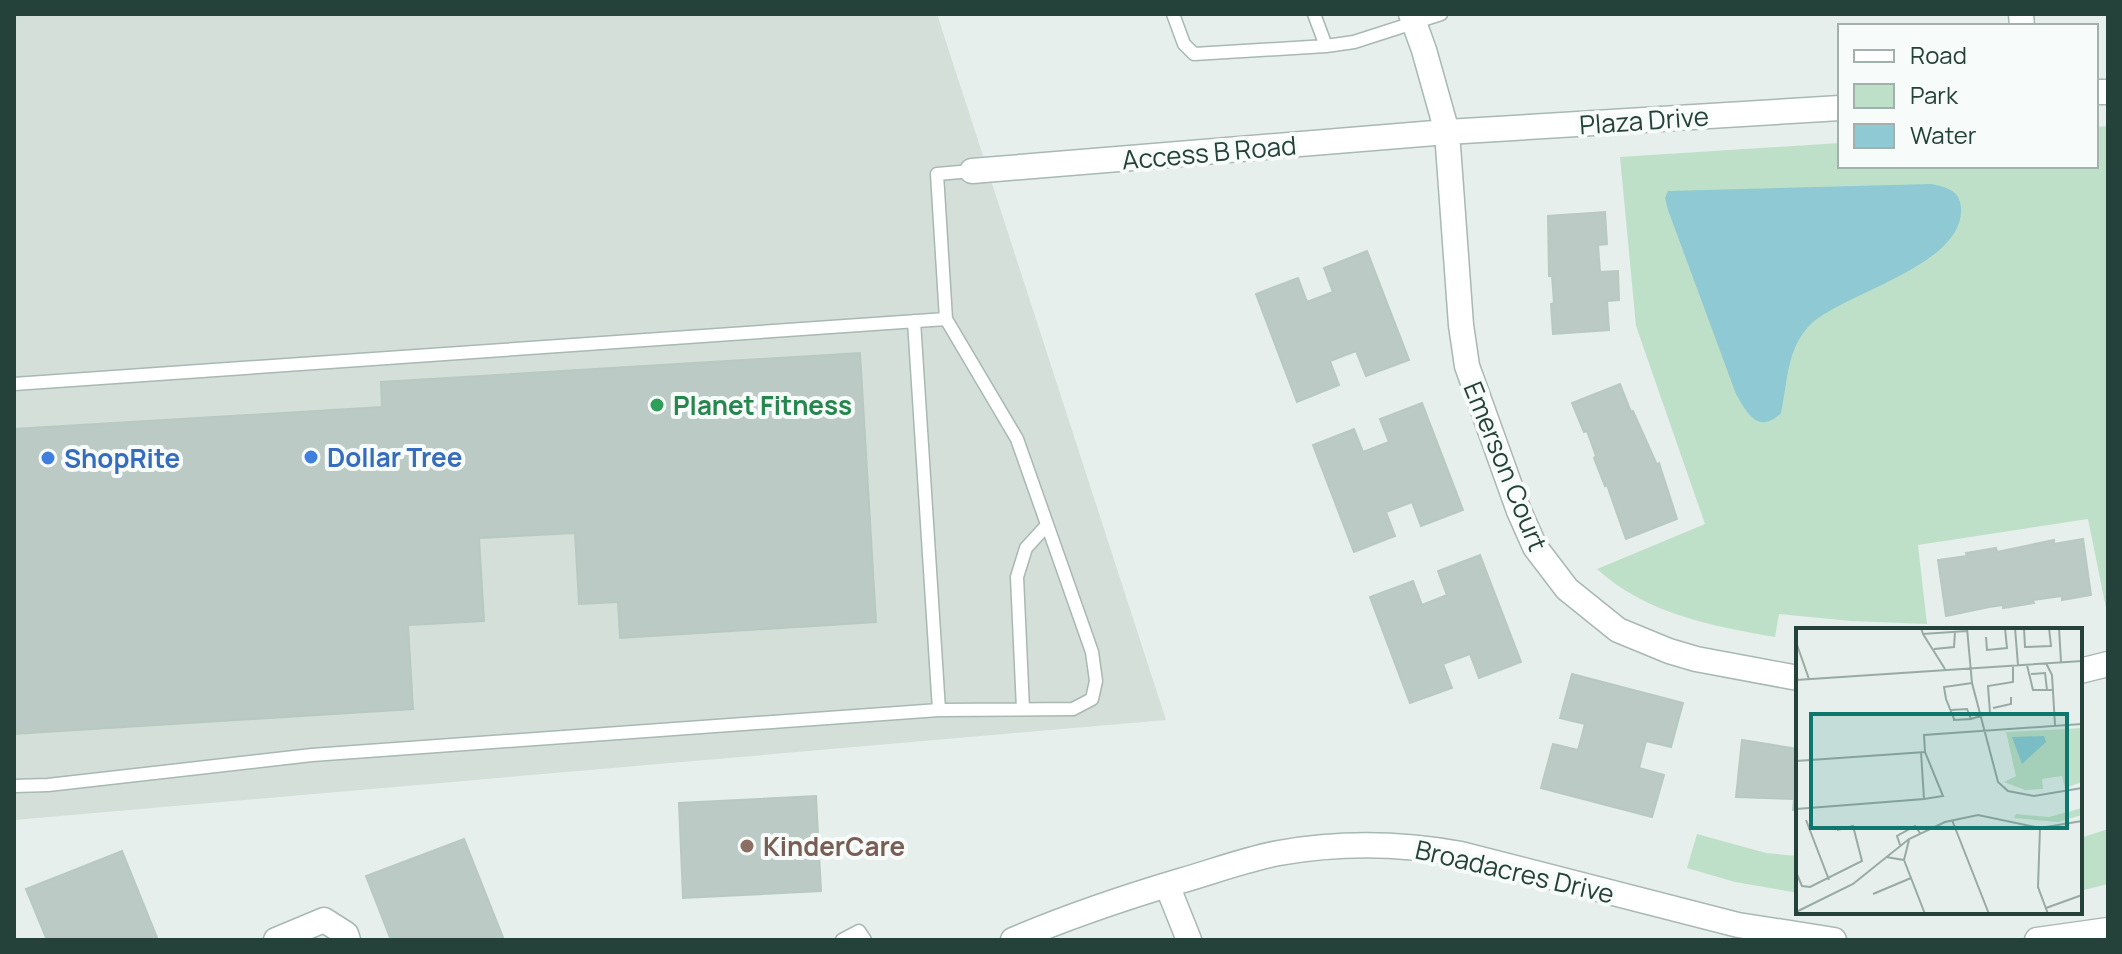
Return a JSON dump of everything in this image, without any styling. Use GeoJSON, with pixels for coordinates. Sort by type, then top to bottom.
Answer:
{"type":"FeatureCollection","features":[{"type":"Feature","properties":{"kind":"street","name":"Emerson Court"},"geometry":{"type":"LineString","coordinates":[[1413,19],[1447,132],[1461,325],[1467,366],[1535,547],[1567,589],[1604,620],[1628,634],[1696,659],[1796,678]]}},
{"type":"Feature","properties":{"kind":"street","name":"Plaza Drive"},"geometry":{"type":"LineString","coordinates":[[1447,132],[1838,108]]}},
{"type":"Feature","properties":{"kind":"street","name":"Access B Road"},"geometry":{"type":"LineString","coordinates":[[972,171],[1447,132]]}},
{"type":"Feature","properties":{"kind":"street"},"geometry":{"type":"LineString","coordinates":[[2082,670],[2108,664]]}},
{"type":"Feature","properties":{"kind":"street","name":"Broadacres Drive"},"geometry":{"type":"LineString","coordinates":[[1013,940],[1042,927],[1167,885],[1276,854],[1382,845],[1424,847],[1509,865],[1738,925],[1834,940]]}},
{"type":"Feature","properties":{"kind":"street"},"geometry":{"type":"LineString","coordinates":[[1167,885],[1189,940]]}},
{"type":"Feature","properties":{"kind":"street"},"geometry":{"type":"LineString","coordinates":[[276,940],[324,920],[346,934],[348,940]]}},
{"type":"Feature","properties":{"kind":"street"},"geometry":{"type":"LineString","coordinates":[[2037,940],[2108,930]]}},
{"type":"Feature","properties":{"kind":"lane"},"geometry":{"type":"LineString","coordinates":[[1173,14],[1184,44],[1194,54],[1354,42],[1413,19],[1441,14]]}},
{"type":"Feature","properties":{"kind":"lane"},"geometry":{"type":"LineString","coordinates":[[1314,14],[1326,46]]}},
{"type":"Feature","properties":{"kind":"lane"},"geometry":{"type":"LineString","coordinates":[[14,786],[48,785],[312,755],[939,710],[1073,709],[1092,699],[1096,681],[1092,652],[1017,439],[946,319],[937,174],[972,171]]}},
{"type":"Feature","properties":{"kind":"lane"},"geometry":{"type":"LineString","coordinates":[[14,384],[946,319]]}},
{"type":"Feature","properties":{"kind":"lane"},"geometry":{"type":"LineString","coordinates":[[914,321],[939,710]]}},
{"type":"Feature","properties":{"kind":"lane"},"geometry":{"type":"LineString","coordinates":[[1023,709],[1017,577],[1026,548],[1047,525]]}},
{"type":"Feature","properties":{"kind":"lane"},"geometry":{"type":"LineString","coordinates":[[842,940],[859,931],[865,940]]}},
{"type":"Feature","properties":{"kind":"shaded area"},"geometry":{"type":"Polygon","coordinates":[[[14,14],[937,14],[1166,720],[14,820],[14,14]]]}},
{"type":"Feature","properties":{"kind":"green space"},"geometry":{"type":"Polygon","coordinates":[[[2108,126],[2108,618],[2088,519],[1918,545],[1927,624],[1779,614],[1775,637],[1681,616],[1637,597],[1597,569],[1705,524],[1636,326],[1620,157],[1838,143],[1838,168],[2098,168],[2098,127],[2108,126]]]}},
{"type":"Feature","properties":{"kind":"green space"},"geometry":{"type":"Polygon","coordinates":[[[2108,829],[2108,884],[2082,890],[2082,837],[2108,829]]]}},
{"type":"Feature","properties":{"kind":"green space"},"geometry":{"type":"Polygon","coordinates":[[[1697,834],[1766,853],[1796,856],[1796,893],[1735,882],[1687,868],[1697,834]]]}},
{"type":"Feature","properties":{"kind":"water"},"geometry":{"type":"Polygon","coordinates":[[[1931,184],[1951,190],[1960,202],[1957,228],[1944,246],[1901,275],[1829,311],[1812,323],[1803,333],[1793,354],[1781,413],[1766,422],[1754,419],[1736,394],[1668,210],[1665,198],[1668,191],[1931,184]]]}},
{"type":"Feature","properties":{"kind":"building"},"geometry":{"type":"Polygon","coordinates":[[[1605,212],[1607,244],[1598,245],[1600,272],[1618,271],[1619,300],[1607,301],[1609,330],[1553,334],[1548,216],[1605,212]]]}},
{"type":"Feature","properties":{"kind":"building"},"geometry":{"type":"Polygon","coordinates":[[[1367,251],[1409,360],[1366,376],[1356,351],[1330,361],[1339,385],[1297,402],[1256,294],[1298,278],[1307,302],[1333,292],[1324,268],[1367,251]]]}},
{"type":"Feature","properties":{"kind":"building"},"geometry":{"type":"Polygon","coordinates":[[[860,353],[876,622],[620,638],[618,602],[579,604],[575,533],[479,538],[484,621],[408,625],[413,709],[14,734],[14,429],[382,407],[381,382],[860,353]]]}},
{"type":"Feature","properties":{"kind":"building"},"geometry":{"type":"Polygon","coordinates":[[[1620,384],[1657,465],[1659,463],[1677,519],[1626,539],[1594,458],[1596,456],[1587,431],[1584,432],[1572,403],[1620,384]]]}},
{"type":"Feature","properties":{"kind":"building"},"geometry":{"type":"Polygon","coordinates":[[[1422,403],[1463,510],[1421,526],[1412,502],[1386,512],[1395,536],[1354,552],[1313,445],[1354,429],[1363,452],[1389,442],[1380,419],[1422,403]]]}},
{"type":"Feature","properties":{"kind":"building"},"geometry":{"type":"Polygon","coordinates":[[[2083,539],[2091,595],[2062,600],[2062,596],[2033,600],[2034,603],[1989,607],[1946,616],[1938,560],[1996,548],[1997,552],[2054,540],[2054,544],[2083,539]]]}},
{"type":"Feature","properties":{"kind":"building"},"geometry":{"type":"Polygon","coordinates":[[[1480,555],[1521,662],[1479,678],[1470,654],[1443,664],[1452,688],[1410,703],[1370,597],[1413,581],[1422,605],[1447,595],[1438,571],[1480,555]]]}},
{"type":"Feature","properties":{"kind":"building"},"geometry":{"type":"Polygon","coordinates":[[[1572,674],[1683,703],[1671,747],[1646,741],[1639,768],[1664,775],[1652,817],[1541,788],[1553,744],[1578,750],[1585,724],[1560,718],[1572,674]]]}},
{"type":"Feature","properties":{"kind":"building"},"geometry":{"type":"Polygon","coordinates":[[[1742,740],[1796,749],[1796,811],[1793,810],[1794,799],[1736,797],[1742,740]]]}},
{"type":"Feature","properties":{"kind":"building"},"geometry":{"type":"Polygon","coordinates":[[[816,796],[821,891],[683,898],[679,803],[816,796]]]}},
{"type":"Feature","properties":{"kind":"building"},"geometry":{"type":"Polygon","coordinates":[[[464,839],[504,940],[391,940],[366,876],[464,839]]]}},
{"type":"Feature","properties":{"kind":"building"},"geometry":{"type":"Polygon","coordinates":[[[122,851],[158,940],[47,940],[26,889],[122,851]]]}},
{"type":"Feature","properties":{"kind":"place","name":"Planet Fitness"},"geometry":{"type":"Point","coordinates":[657,405]}},
{"type":"Feature","properties":{"kind":"place","name":"Dollar Tree"},"geometry":{"type":"Point","coordinates":[311,457]}},
{"type":"Feature","properties":{"kind":"place","name":"ShopRite"},"geometry":{"type":"Point","coordinates":[48,458]}},
{"type":"Feature","properties":{"kind":"place","name":"KinderCare"},"geometry":{"type":"Point","coordinates":[747,846]}}]}
